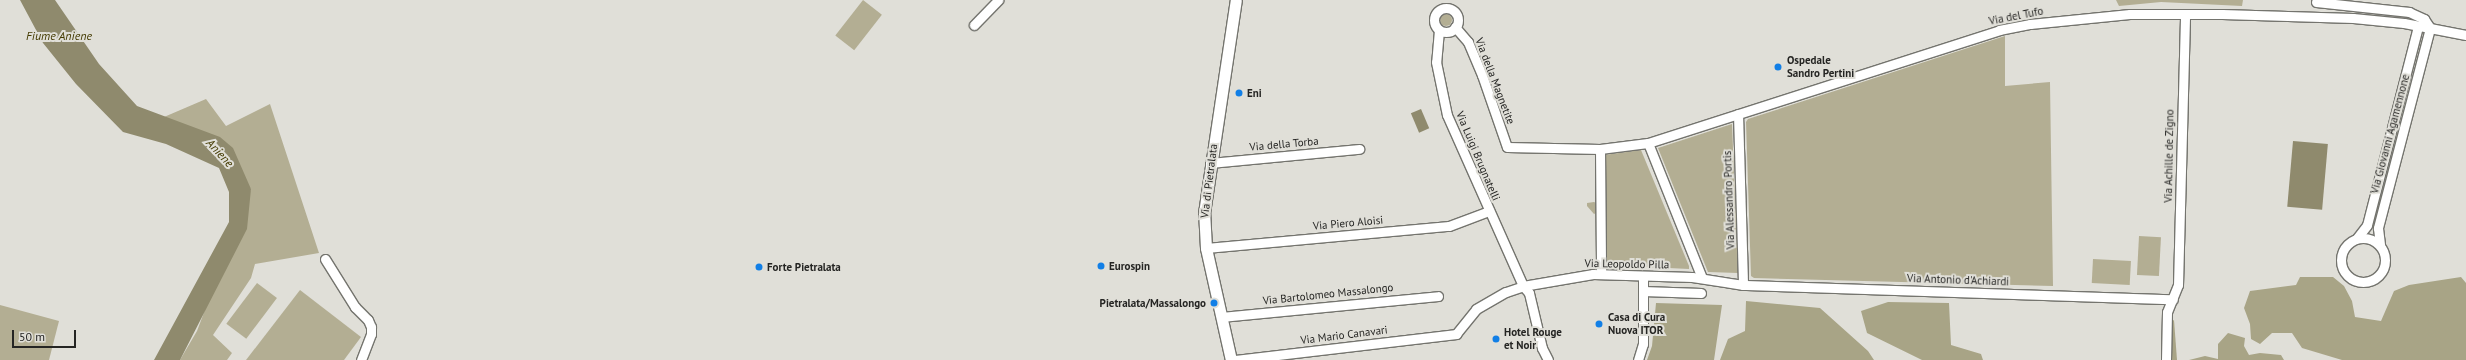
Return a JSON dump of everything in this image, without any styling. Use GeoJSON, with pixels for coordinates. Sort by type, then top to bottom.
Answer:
{"type":"FeatureCollection","features":[{"type":"Feature","properties":{"kind":"street"},"geometry":{"type":"LineString","coordinates":[[974,25],[998,0]]}},
{"type":"Feature","properties":{"kind":"street","name":"Via di Pietralata"},"geometry":{"type":"LineString","coordinates":[[1232,360],[1206,248],[1204,207],[1236,0]]}},
{"type":"Feature","properties":{"kind":"street"},"geometry":{"type":"LineString","coordinates":[[1436,13],[1449,4],[1458,17],[1455,27],[1447,32],[1439,30],[1434,22],[1437,0]]}},
{"type":"Feature","properties":{"kind":"street"},"geometry":{"type":"LineString","coordinates":[[2315,16],[2316,1],[2409,12],[2424,19],[2430,28]]}},
{"type":"Feature","properties":{"kind":"street","name":"Via del Tufo"},"geometry":{"type":"LineString","coordinates":[[1507,147],[1600,150],[1648,143],[2014,26],[2130,14],[2315,16],[2396,22],[2466,35]]}},
{"type":"Feature","properties":{"kind":"street","name":"Via Achille de Zigno"},"geometry":{"type":"LineString","coordinates":[[2166,360],[2167,312],[2178,285],[2185,14]]}},
{"type":"Feature","properties":{"kind":"street","name":"Via della Magnetite"},"geometry":{"type":"LineString","coordinates":[[1455,27],[1467,40],[1474,55],[1507,147]]}},
{"type":"Feature","properties":{"kind":"street","name":"Via Giovanni Agamennone"},"geometry":{"type":"LineString","coordinates":[[2418,27],[2367,226],[2357,238],[2345,247],[2341,260],[2346,273],[2355,280],[2367,282],[2381,273],[2386,260],[2380,245],[2378,228],[2430,28]]}},
{"type":"Feature","properties":{"kind":"street","name":"Via Luigi Brugnatelli"},"geometry":{"type":"LineString","coordinates":[[1439,30],[1436,62],[1441,95],[1449,119],[1489,211],[1523,286],[1530,296],[1542,348],[1548,360]]}},
{"type":"Feature","properties":{"kind":"street"},"geometry":{"type":"LineString","coordinates":[[2400,97],[2412,100]]}},
{"type":"Feature","properties":{"kind":"street","name":"Via Alessandro Portis"},"geometry":{"type":"LineString","coordinates":[[1738,114],[1743,285]]}},
{"type":"Feature","properties":{"kind":"street"},"geometry":{"type":"LineString","coordinates":[[1648,143],[1702,278]]}},
{"type":"Feature","properties":{"kind":"street","name":"Via della Torba"},"geometry":{"type":"LineString","coordinates":[[1210,163],[1359,149]]}},
{"type":"Feature","properties":{"kind":"street"},"geometry":{"type":"LineString","coordinates":[[1600,150],[1601,274]]}},
{"type":"Feature","properties":{"kind":"street"},"geometry":{"type":"LineString","coordinates":[[2382,168],[2393,171]]}},
{"type":"Feature","properties":{"kind":"street","name":"Via Piero Aloisi"},"geometry":{"type":"LineString","coordinates":[[1206,248],[1449,226],[1489,211]]}},
{"type":"Feature","properties":{"kind":"street"},"geometry":{"type":"LineString","coordinates":[[2357,238],[2368,238],[2380,245]]}},
{"type":"Feature","properties":{"kind":"street"},"geometry":{"type":"LineString","coordinates":[[325,259],[355,307],[371,327],[371,334],[361,360]]}},
{"type":"Feature","properties":{"kind":"street","name":"Via Leopoldo Pilla"},"geometry":{"type":"LineString","coordinates":[[1456,334],[1469,315],[1480,305],[1523,286],[1564,278],[1601,274],[1702,278],[1743,285]]}},
{"type":"Feature","properties":{"kind":"street"},"geometry":{"type":"LineString","coordinates":[[1638,360],[1643,344],[1643,276]]}},
{"type":"Feature","properties":{"kind":"street","name":"Via Antonio d'Achiardi"},"geometry":{"type":"LineString","coordinates":[[1743,285],[2172,299]]}},
{"type":"Feature","properties":{"kind":"street"},"geometry":{"type":"LineString","coordinates":[[1643,291],[1701,293]]}},
{"type":"Feature","properties":{"kind":"street","name":"Via Bartolomeo Massalongo"},"geometry":{"type":"LineString","coordinates":[[1221,317],[1438,296]]}},
{"type":"Feature","properties":{"kind":"street","name":"Via Mario Canavari"},"geometry":{"type":"LineString","coordinates":[[1235,360],[1456,334]]}},
{"type":"Feature","properties":{"kind":"shaded area"},"geometry":{"type":"Polygon","coordinates":[[[863,0],[882,15],[854,50],[835,35],[863,0]]]}},
{"type":"Feature","properties":{"kind":"shaded area"},"geometry":{"type":"Polygon","coordinates":[[[2116,0],[2243,0],[2242,6],[2161,2],[2119,6],[2116,0]]]}},
{"type":"Feature","properties":{"kind":"shaded area"},"geometry":{"type":"Polygon","coordinates":[[[1446,14],[1450,16],[1452,20],[1450,24],[1446,26],[1442,24],[1440,20],[1442,16],[1446,14]]]}},
{"type":"Feature","properties":{"kind":"shaded area"},"geometry":{"type":"Polygon","coordinates":[[[2005,36],[2005,86],[2050,82],[2053,286],[1754,278],[1751,276],[1746,122],[1748,119],[2005,36]]]}},
{"type":"Feature","properties":{"kind":"shaded area"},"geometry":{"type":"Polygon","coordinates":[[[206,99],[226,126],[270,104],[319,253],[255,264],[251,278],[213,335],[232,353],[227,360],[180,360],[197,331],[251,189],[180,123],[164,117],[206,99]]]}},
{"type":"Feature","properties":{"kind":"shaded area"},"geometry":{"type":"Polygon","coordinates":[[[1732,124],[1738,273],[1708,272],[1658,148],[1732,124]]]}},
{"type":"Feature","properties":{"kind":"shaded area"},"geometry":{"type":"Polygon","coordinates":[[[1641,150],[1689,269],[1607,265],[1604,155],[1641,150]]]}},
{"type":"Feature","properties":{"kind":"shaded area"},"geometry":{"type":"Polygon","coordinates":[[[1587,203],[1596,203],[1596,213],[1594,214],[1587,206],[1587,203]]]}},
{"type":"Feature","properties":{"kind":"shaded area"},"geometry":{"type":"Polygon","coordinates":[[[2139,236],[2161,237],[2159,276],[2137,275],[2139,236]]]}},
{"type":"Feature","properties":{"kind":"shaded area"},"geometry":{"type":"Polygon","coordinates":[[[2093,259],[2131,261],[2130,285],[2092,283],[2093,259]]]}},
{"type":"Feature","properties":{"kind":"shaded area"},"geometry":{"type":"Polygon","coordinates":[[[2300,277],[2333,277],[2344,286],[2352,301],[2355,317],[2381,321],[2394,291],[2409,285],[2461,277],[2466,283],[2466,360],[2342,360],[2302,348],[2292,333],[2272,333],[2260,344],[2251,339],[2250,324],[2244,308],[2250,291],[2296,285],[2300,277]]]}},
{"type":"Feature","properties":{"kind":"shaded area"},"geometry":{"type":"Polygon","coordinates":[[[257,283],[277,298],[246,339],[226,324],[257,283]]]}},
{"type":"Feature","properties":{"kind":"shaded area"},"geometry":{"type":"Polygon","coordinates":[[[300,290],[361,337],[344,360],[246,360],[300,290]]]}},
{"type":"Feature","properties":{"kind":"shaded area"},"geometry":{"type":"Polygon","coordinates":[[[1746,301],[1820,308],[1868,351],[1874,360],[1720,360],[1728,339],[1745,331],[1746,301]]]}},
{"type":"Feature","properties":{"kind":"shaded area"},"geometry":{"type":"Polygon","coordinates":[[[1888,302],[1949,303],[1951,345],[1981,354],[1983,360],[1922,360],[1867,333],[1861,311],[1888,302]]]}},
{"type":"Feature","properties":{"kind":"shaded area"},"geometry":{"type":"Polygon","coordinates":[[[1656,303],[1722,305],[1714,360],[1647,360],[1652,346],[1656,303]]]}},
{"type":"Feature","properties":{"kind":"shaded area"},"geometry":{"type":"Polygon","coordinates":[[[0,305],[59,321],[49,360],[0,360],[0,305]]]}},
{"type":"Feature","properties":{"kind":"shaded area"},"geometry":{"type":"Polygon","coordinates":[[[2174,320],[2177,360],[2168,360],[2169,323],[2174,320]]]}},
{"type":"Feature","properties":{"kind":"shaded area"},"geometry":{"type":"Polygon","coordinates":[[[2228,333],[2245,338],[2244,346],[2249,355],[2260,353],[2281,355],[2284,360],[2189,360],[2205,356],[2218,359],[2218,344],[2228,333]]]}},
{"type":"Feature","properties":{"kind":"water","name":"Fiume Aniene"},"geometry":{"type":"Polygon","coordinates":[[[20,0],[55,0],[99,64],[137,106],[220,137],[233,148],[251,189],[247,229],[180,360],[154,360],[229,222],[229,192],[219,168],[166,144],[123,132],[76,84],[43,43],[20,0]]]}},
{"type":"Feature","properties":{"kind":"water"},"geometry":{"type":"Polygon","coordinates":[[[1421,109],[1429,128],[1419,133],[1411,113],[1421,109]]]}},
{"type":"Feature","properties":{"kind":"water"},"geometry":{"type":"Polygon","coordinates":[[[2293,141],[2328,144],[2322,210],[2287,207],[2293,141]]]}},
{"type":"Feature","properties":{"kind":"place","name":"Ospedale Sandro Pertini"},"geometry":{"type":"Point","coordinates":[1778,67]}},
{"type":"Feature","properties":{"kind":"place","name":"Eni"},"geometry":{"type":"Point","coordinates":[1239,93]}},
{"type":"Feature","properties":{"kind":"place","name":"Eurospin"},"geometry":{"type":"Point","coordinates":[1101,266]}},
{"type":"Feature","properties":{"kind":"place","name":"Forte Pietralata"},"geometry":{"type":"Point","coordinates":[759,267]}},
{"type":"Feature","properties":{"kind":"place","name":"Pietralata/Massalongo"},"geometry":{"type":"Point","coordinates":[1214,303]}},
{"type":"Feature","properties":{"kind":"place","name":"Casa di Cura Nuova ITOR"},"geometry":{"type":"Point","coordinates":[1599,324]}},
{"type":"Feature","properties":{"kind":"place","name":"Hotel Rouge et Noir"},"geometry":{"type":"Point","coordinates":[1496,339]}},
{"type":"Feature","properties":{"kind":"water label","name":"Aniene"},"geometry":{"type":"Point","coordinates":[220,153]}}]}
